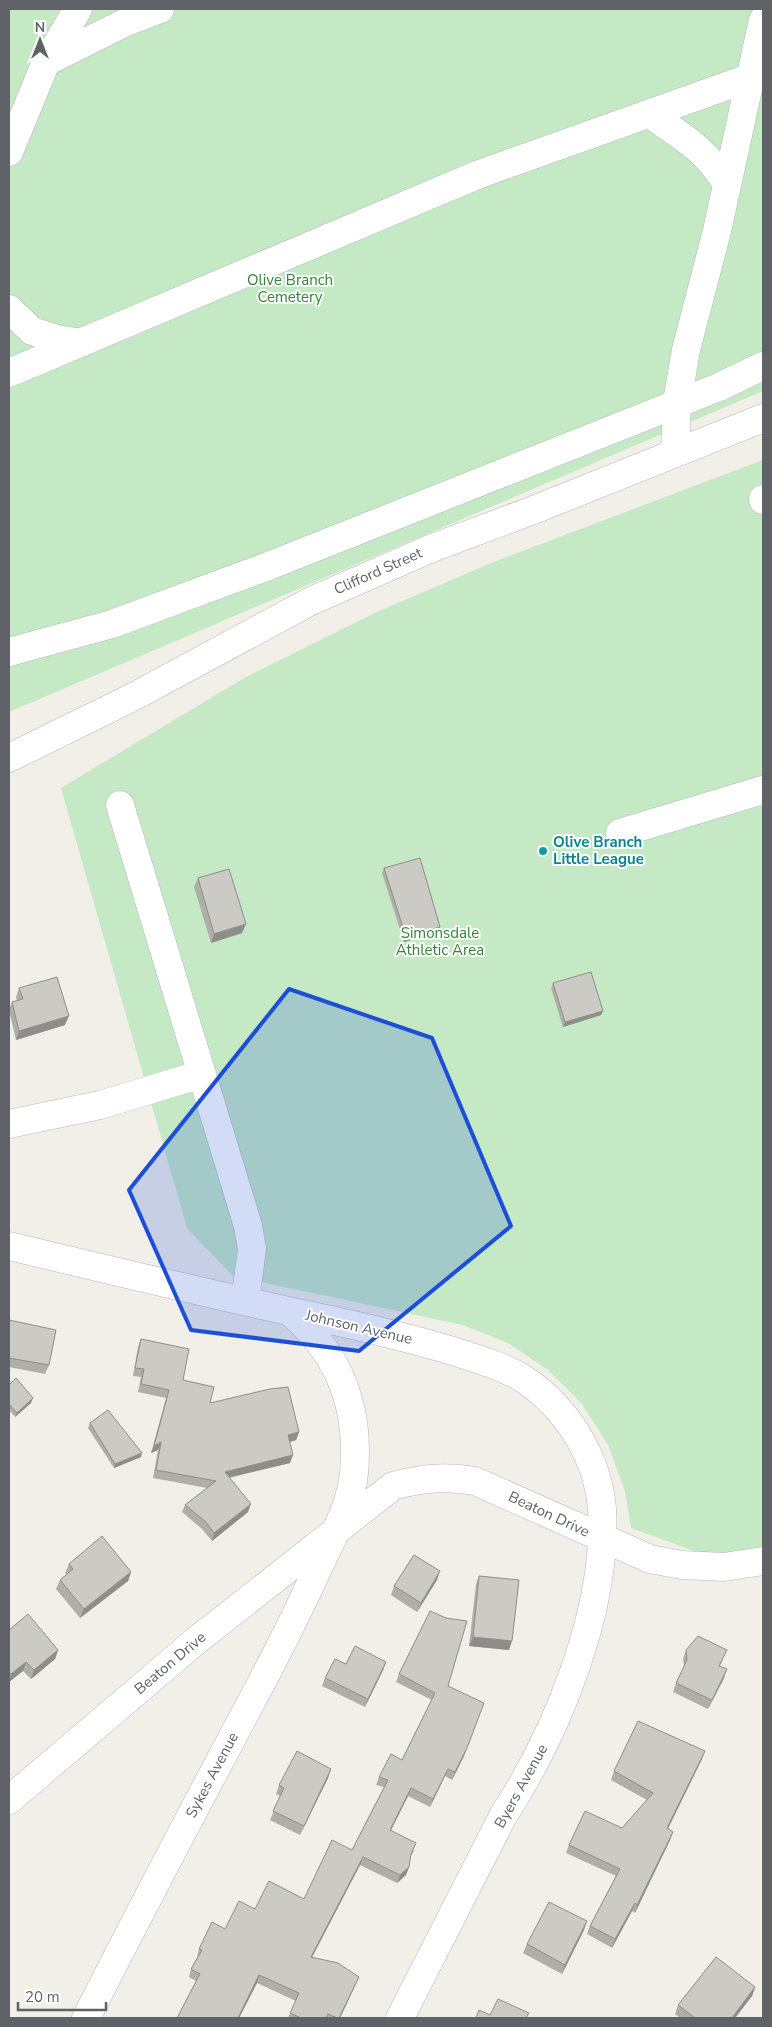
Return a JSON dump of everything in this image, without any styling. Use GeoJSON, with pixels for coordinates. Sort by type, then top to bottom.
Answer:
{"type":"FeatureCollection","features":[{"type":"Feature","properties":{"kind":"street"},"geometry":{"type":"LineString","coordinates":[[9,152],[46,62],[78,9]]}},
{"type":"Feature","properties":{"kind":"street"},"geometry":{"type":"LineString","coordinates":[[46,62],[124,23],[160,9]]}},
{"type":"Feature","properties":{"kind":"street"},"geometry":{"type":"LineString","coordinates":[[675,453],[677,402],[686,350],[757,76],[763,20]]}},
{"type":"Feature","properties":{"kind":"street"},"geometry":{"type":"LineString","coordinates":[[9,373],[477,175],[757,76]]}},
{"type":"Feature","properties":{"kind":"street"},"geometry":{"type":"LineString","coordinates":[[651,115],[700,149],[716,166],[727,186]]}},
{"type":"Feature","properties":{"kind":"street"},"geometry":{"type":"LineString","coordinates":[[9,309],[32,331],[57,339],[82,343]]}},
{"type":"Feature","properties":{"kind":"street"},"geometry":{"type":"LineString","coordinates":[[9,652],[112,624],[271,564],[544,458],[677,402],[720,387],[763,366]]}},
{"type":"Feature","properties":{"kind":"street","name":"Clifford Street"},"geometry":{"type":"LineString","coordinates":[[9,758],[133,697],[311,601],[432,548],[763,418]]}},
{"type":"Feature","properties":{"kind":"street"},"geometry":{"type":"LineString","coordinates":[[620,833],[763,790]]}},
{"type":"Feature","properties":{"kind":"street"},"geometry":{"type":"LineString","coordinates":[[120,805],[248,1226],[252,1248],[245,1301]]}},
{"type":"Feature","properties":{"kind":"street"},"geometry":{"type":"LineString","coordinates":[[9,1124],[100,1105],[202,1074]]}},
{"type":"Feature","properties":{"kind":"street","name":"Johnson Avenue"},"geometry":{"type":"LineString","coordinates":[[9,1246],[405,1336],[475,1358],[521,1378],[553,1403],[578,1436],[593,1467],[602,1507],[602,1538]]}},
{"type":"Feature","properties":{"kind":"street","name":"Beaton Drive"},"geometry":{"type":"LineString","coordinates":[[289,1311],[310,1328],[326,1349],[342,1377],[351,1410],[355,1438],[354,1475],[346,1510],[336,1531]]}},
{"type":"Feature","properties":{"kind":"street","name":"Beaton Drive"},"geometry":{"type":"LineString","coordinates":[[9,1800],[197,1640],[393,1486],[422,1478],[452,1477],[476,1481],[498,1490],[518,1502],[650,1559],[682,1565],[724,1567],[763,1561]]}},
{"type":"Feature","properties":{"kind":"street","name":"Sykes Avenue"},"geometry":{"type":"LineString","coordinates":[[86,2018],[169,1856],[288,1636],[336,1531]]}},
{"type":"Feature","properties":{"kind":"street","name":"Byers Avenue"},"geometry":{"type":"LineString","coordinates":[[400,2018],[504,1816],[524,1784],[547,1740],[563,1703],[585,1634],[596,1585],[602,1538]]}},
{"type":"Feature","properties":{"kind":"highlighted area"},"geometry":{"type":"Polygon","coordinates":[[[289,989],[432,1038],[511,1226],[359,1351],[191,1330],[129,1190],[289,989]]]}},
{"type":"Feature","properties":{"kind":"green space","name":"Olive Branch Cemetery"},"geometry":{"type":"Polygon","coordinates":[[[9,9],[763,9],[763,391],[9,712],[9,9]]]}},
{"type":"Feature","properties":{"kind":"green space","name":"Simonsdale Athletic Area"},"geometry":{"type":"Polygon","coordinates":[[[763,460],[763,1576],[631,1528],[625,1491],[608,1445],[582,1404],[548,1370],[508,1343],[463,1325],[233,1276],[187,1228],[61,788],[246,677],[379,611],[496,561],[763,460]]]}},
{"type":"Feature","properties":{"kind":"building"},"geometry":{"type":"Polygon","coordinates":[[[420,858],[440,927],[406,937],[384,868],[420,858]]]}},
{"type":"Feature","properties":{"kind":"building"},"geometry":{"type":"Polygon","coordinates":[[[229,869],[246,924],[214,934],[198,878],[229,869]]]}},
{"type":"Feature","properties":{"kind":"building"},"geometry":{"type":"Polygon","coordinates":[[[591,972],[603,1011],[565,1022],[553,983],[591,972]]]}},
{"type":"Feature","properties":{"kind":"building"},"geometry":{"type":"Polygon","coordinates":[[[57,977],[69,1016],[19,1031],[12,1002],[23,999],[19,988],[57,977]]]}},
{"type":"Feature","properties":{"kind":"building"},"geometry":{"type":"Polygon","coordinates":[[[9,1320],[56,1330],[49,1365],[9,1358],[9,1320]]]}},
{"type":"Feature","properties":{"kind":"building"},"geometry":{"type":"Polygon","coordinates":[[[141,1339],[189,1349],[183,1380],[214,1387],[210,1403],[270,1389],[288,1387],[299,1432],[288,1435],[293,1455],[225,1472],[251,1504],[214,1533],[205,1521],[185,1505],[216,1481],[156,1470],[161,1442],[154,1446],[169,1390],[141,1384],[144,1369],[135,1368],[141,1339]]]}},
{"type":"Feature","properties":{"kind":"building"},"geometry":{"type":"Polygon","coordinates":[[[16,1378],[33,1398],[17,1413],[9,1404],[9,1385],[16,1378]]]}},
{"type":"Feature","properties":{"kind":"building"},"geometry":{"type":"Polygon","coordinates":[[[108,1410],[142,1453],[115,1464],[90,1423],[108,1410]]]}},
{"type":"Feature","properties":{"kind":"building"},"geometry":{"type":"Polygon","coordinates":[[[102,1536],[131,1572],[84,1609],[60,1580],[73,1569],[69,1564],[102,1536]]]}},
{"type":"Feature","properties":{"kind":"building"},"geometry":{"type":"Polygon","coordinates":[[[414,1555],[440,1571],[421,1603],[394,1586],[414,1555]]]}},
{"type":"Feature","properties":{"kind":"building"},"geometry":{"type":"Polygon","coordinates":[[[479,1576],[519,1580],[512,1641],[473,1637],[479,1576]]]}},
{"type":"Feature","properties":{"kind":"building"},"geometry":{"type":"Polygon","coordinates":[[[430,1611],[446,1618],[467,1621],[448,1686],[484,1703],[467,1748],[455,1772],[448,1769],[433,1799],[411,1788],[390,1830],[416,1843],[411,1854],[409,1867],[400,1875],[363,1857],[311,1957],[338,1963],[359,1977],[339,2018],[328,2014],[326,2018],[301,2018],[290,2013],[299,1993],[259,1975],[238,2018],[177,2018],[200,1974],[191,1969],[202,1950],[199,1949],[212,1922],[225,1929],[239,1901],[255,1909],[269,1881],[304,1899],[332,1840],[352,1850],[388,1780],[379,1777],[391,1754],[402,1760],[435,1693],[399,1674],[430,1611]]]}},
{"type":"Feature","properties":{"kind":"building"},"geometry":{"type":"Polygon","coordinates":[[[28,1614],[58,1650],[34,1670],[26,1662],[11,1674],[9,1672],[9,1630],[28,1614]]]}},
{"type":"Feature","properties":{"kind":"building"},"geometry":{"type":"Polygon","coordinates":[[[698,1636],[727,1650],[719,1666],[727,1669],[712,1700],[676,1683],[687,1660],[686,1650],[698,1636]]]}},
{"type":"Feature","properties":{"kind":"building"},"geometry":{"type":"Polygon","coordinates":[[[355,1646],[386,1662],[368,1699],[325,1678],[335,1659],[346,1664],[355,1646]]]}},
{"type":"Feature","properties":{"kind":"building"},"geometry":{"type":"Polygon","coordinates":[[[638,1721],[705,1751],[667,1828],[673,1832],[637,1905],[635,1903],[615,1939],[590,1926],[620,1869],[569,1845],[585,1811],[622,1828],[653,1793],[614,1771],[638,1721]]]}},
{"type":"Feature","properties":{"kind":"building"},"geometry":{"type":"Polygon","coordinates":[[[297,1751],[331,1769],[304,1826],[273,1811],[284,1788],[279,1785],[297,1751]]]}},
{"type":"Feature","properties":{"kind":"building"},"geometry":{"type":"Polygon","coordinates":[[[549,1902],[587,1921],[565,1965],[527,1944],[549,1902]]]}},
{"type":"Feature","properties":{"kind":"building"},"geometry":{"type":"Polygon","coordinates":[[[716,1957],[755,1987],[732,2018],[695,2018],[678,2005],[716,1957]]]}},
{"type":"Feature","properties":{"kind":"building"},"geometry":{"type":"Polygon","coordinates":[[[498,1999],[529,2013],[526,2018],[476,2018],[479,2010],[490,2015],[498,1999]]]}},
{"type":"Feature","properties":{"kind":"place","name":"Olive Branch Little League"},"geometry":{"type":"Point","coordinates":[543,851]}}]}
